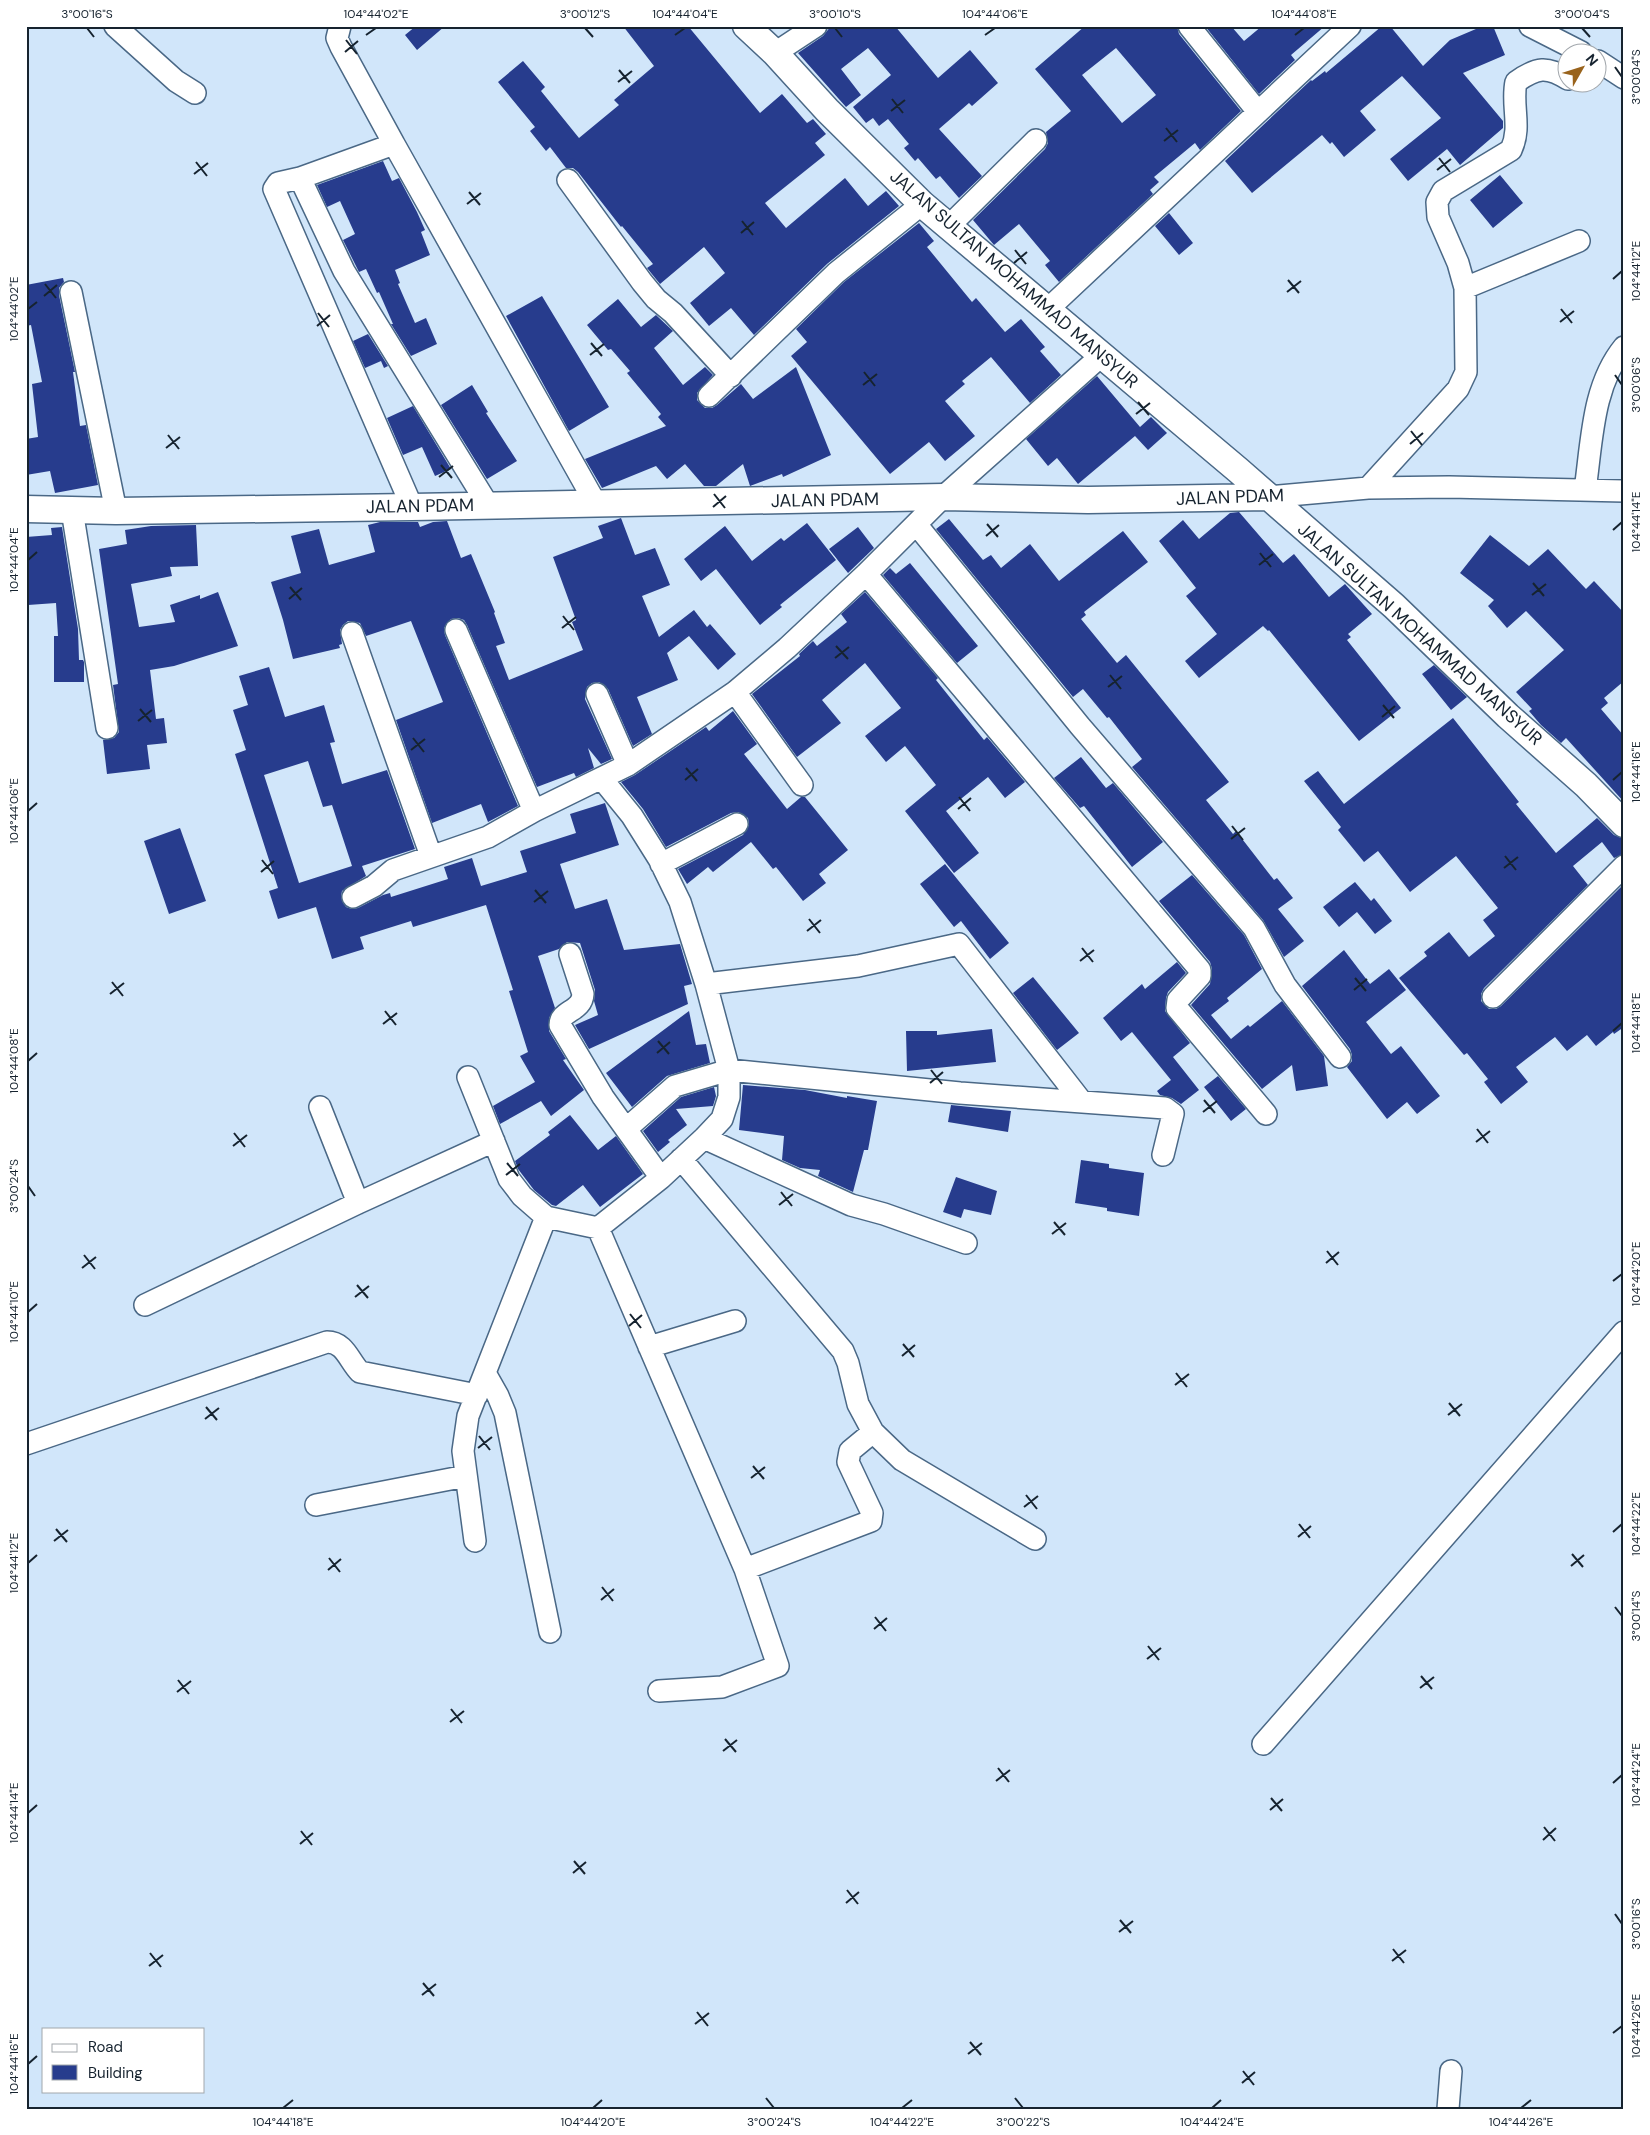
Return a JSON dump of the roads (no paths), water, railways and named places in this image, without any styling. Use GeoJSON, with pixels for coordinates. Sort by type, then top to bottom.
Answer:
{"type":"FeatureCollection","features":[{"type":"Feature","properties":{"kind":"street"},"geometry":{"type":"LineString","coordinates":[[115,26],[176,81],[195,93]]}},
{"type":"Feature","properties":{"kind":"street"},"geometry":{"type":"LineString","coordinates":[[340,26],[337,38],[340,46],[596,504]]}},
{"type":"Feature","properties":{"kind":"street","name":"JALAN SULTAN MOHAMMAD MANSYUR"},"geometry":{"type":"LineString","coordinates":[[746,26],[775,53],[827,110],[922,204],[1238,470],[1394,606],[1508,716],[1586,785],[1624,824]]}},
{"type":"Feature","properties":{"kind":"street"},"geometry":{"type":"LineString","coordinates":[[775,53],[816,26]]}},
{"type":"Feature","properties":{"kind":"street"},"geometry":{"type":"LineString","coordinates":[[1188,26],[1258,112]]}},
{"type":"Feature","properties":{"kind":"street"},"geometry":{"type":"LineString","coordinates":[[1047,310],[1350,26]]}},
{"type":"Feature","properties":{"kind":"street"},"geometry":{"type":"LineString","coordinates":[[1530,26],[1561,42]]}},
{"type":"Feature","properties":{"kind":"street"},"geometry":{"type":"LineString","coordinates":[[1368,488],[1458,389],[1466,372],[1465,288],[1458,263],[1438,217],[1437,202],[1443,191],[1511,150],[1516,131],[1514,94],[1516,82],[1526,75],[1539,70],[1553,70],[1558,73]]}},
{"type":"Feature","properties":{"kind":"street"},"geometry":{"type":"LineString","coordinates":[[1608,70],[1624,78]]}},
{"type":"Feature","properties":{"kind":"street"},"geometry":{"type":"LineString","coordinates":[[948,227],[1036,140]]}},
{"type":"Feature","properties":{"kind":"street"},"geometry":{"type":"LineString","coordinates":[[394,144],[300,178],[278,183],[274,189],[412,507]]}},
{"type":"Feature","properties":{"kind":"street"},"geometry":{"type":"LineString","coordinates":[[300,178],[344,271],[488,505]]}},
{"type":"Feature","properties":{"kind":"street"},"geometry":{"type":"LineString","coordinates":[[568,180],[656,299],[673,313],[731,376]]}},
{"type":"Feature","properties":{"kind":"street"},"geometry":{"type":"LineString","coordinates":[[709,396],[836,273],[922,204]]}},
{"type":"Feature","properties":{"kind":"street"},"geometry":{"type":"LineString","coordinates":[[1465,288],[1579,241]]}},
{"type":"Feature","properties":{"kind":"street"},"geometry":{"type":"LineString","coordinates":[[71,292],[116,510]]}},
{"type":"Feature","properties":{"kind":"street"},"geometry":{"type":"LineString","coordinates":[[1585,490],[1600,394],[1612,361],[1624,347]]}},
{"type":"Feature","properties":{"kind":"street"},"geometry":{"type":"LineString","coordinates":[[353,897],[374,886],[393,870],[488,837],[534,811],[602,779],[628,765],[736,692],[787,648],[866,574],[943,498],[1102,356]]}},
{"type":"Feature","properties":{"kind":"street","name":"JALAN PDAM"},"geometry":{"type":"LineString","coordinates":[[26,509],[412,507],[943,498],[1088,500],[1268,497],[1368,488],[1449,487],[1624,491]]}},
{"type":"Feature","properties":{"kind":"street"},"geometry":{"type":"LineString","coordinates":[[72,510],[107,728]]}},
{"type":"Feature","properties":{"kind":"street"},"geometry":{"type":"LineString","coordinates":[[916,524],[1080,726],[1254,928],[1285,985],[1340,1057]]}},
{"type":"Feature","properties":{"kind":"street"},"geometry":{"type":"LineString","coordinates":[[866,574],[1200,970],[1200,976],[1178,1000],[1177,1008],[1266,1114]]}},
{"type":"Feature","properties":{"kind":"street"},"geometry":{"type":"LineString","coordinates":[[456,630],[534,811]]}},
{"type":"Feature","properties":{"kind":"street"},"geometry":{"type":"LineString","coordinates":[[352,633],[431,856]]}},
{"type":"Feature","properties":{"kind":"street"},"geometry":{"type":"LineString","coordinates":[[736,692],[802,785]]}},
{"type":"Feature","properties":{"kind":"street"},"geometry":{"type":"LineString","coordinates":[[597,694],[628,765]]}},
{"type":"Feature","properties":{"kind":"street"},"geometry":{"type":"LineString","coordinates":[[598,1228],[661,1178],[704,1138],[722,1119],[729,1097],[728,1070],[706,984],[680,902],[661,864],[632,816],[602,779]]}},
{"type":"Feature","properties":{"kind":"street"},"geometry":{"type":"LineString","coordinates":[[661,864],[737,824]]}},
{"type":"Feature","properties":{"kind":"street"},"geometry":{"type":"LineString","coordinates":[[1493,997],[1624,866]]}},
{"type":"Feature","properties":{"kind":"street"},"geometry":{"type":"LineString","coordinates":[[706,984],[858,966],[960,944],[1082,1102]]}},
{"type":"Feature","properties":{"kind":"street"},"geometry":{"type":"LineString","coordinates":[[570,954],[584,994],[582,1004],[562,1017],[560,1025],[603,1097],[661,1178]]}},
{"type":"Feature","properties":{"kind":"street"},"geometry":{"type":"LineString","coordinates":[[626,1129],[676,1086],[728,1070],[960,1093],[1170,1110],[1173,1114],[1163,1155]]}},
{"type":"Feature","properties":{"kind":"street"},"geometry":{"type":"LineString","coordinates":[[468,1077],[509,1179],[522,1196],[546,1217],[598,1228]]}},
{"type":"Feature","properties":{"kind":"street"},"geometry":{"type":"LineString","coordinates":[[320,1107],[358,1203]]}},
{"type":"Feature","properties":{"kind":"street"},"geometry":{"type":"LineString","coordinates":[[704,1138],[851,1205],[884,1214],[966,1243]]}},
{"type":"Feature","properties":{"kind":"street"},"geometry":{"type":"LineString","coordinates":[[145,1305],[358,1203],[494,1141]]}},
{"type":"Feature","properties":{"kind":"street"},"geometry":{"type":"LineString","coordinates":[[681,1159],[843,1351],[848,1363],[858,1404],[873,1432],[902,1460],[1035,1539]]}},
{"type":"Feature","properties":{"kind":"street"},"geometry":{"type":"LineString","coordinates":[[474,1542],[463,1451],[468,1416],[546,1217]]}},
{"type":"Feature","properties":{"kind":"street"},"geometry":{"type":"LineString","coordinates":[[598,1228],[745,1569],[778,1666],[722,1688],[659,1691]]}},
{"type":"Feature","properties":{"kind":"street"},"geometry":{"type":"LineString","coordinates":[[649,1347],[735,1321]]}},
{"type":"Feature","properties":{"kind":"street"},"geometry":{"type":"LineString","coordinates":[[1263,1744],[1624,1332]]}},
{"type":"Feature","properties":{"kind":"street"},"geometry":{"type":"LineString","coordinates":[[26,1444],[327,1342],[334,1342],[343,1348],[360,1372],[477,1395]]}},
{"type":"Feature","properties":{"kind":"street"},"geometry":{"type":"LineString","coordinates":[[485,1374],[498,1396],[505,1413],[550,1632]]}},
{"type":"Feature","properties":{"kind":"street"},"geometry":{"type":"LineString","coordinates":[[745,1569],[871,1522],[872,1513],[848,1462],[850,1451],[873,1432]]}},
{"type":"Feature","properties":{"kind":"street"},"geometry":{"type":"LineString","coordinates":[[316,1506],[466,1476]]}},
{"type":"Feature","properties":{"kind":"street"},"geometry":{"type":"LineString","coordinates":[[1448,2109],[1452,2071]]}}]}
